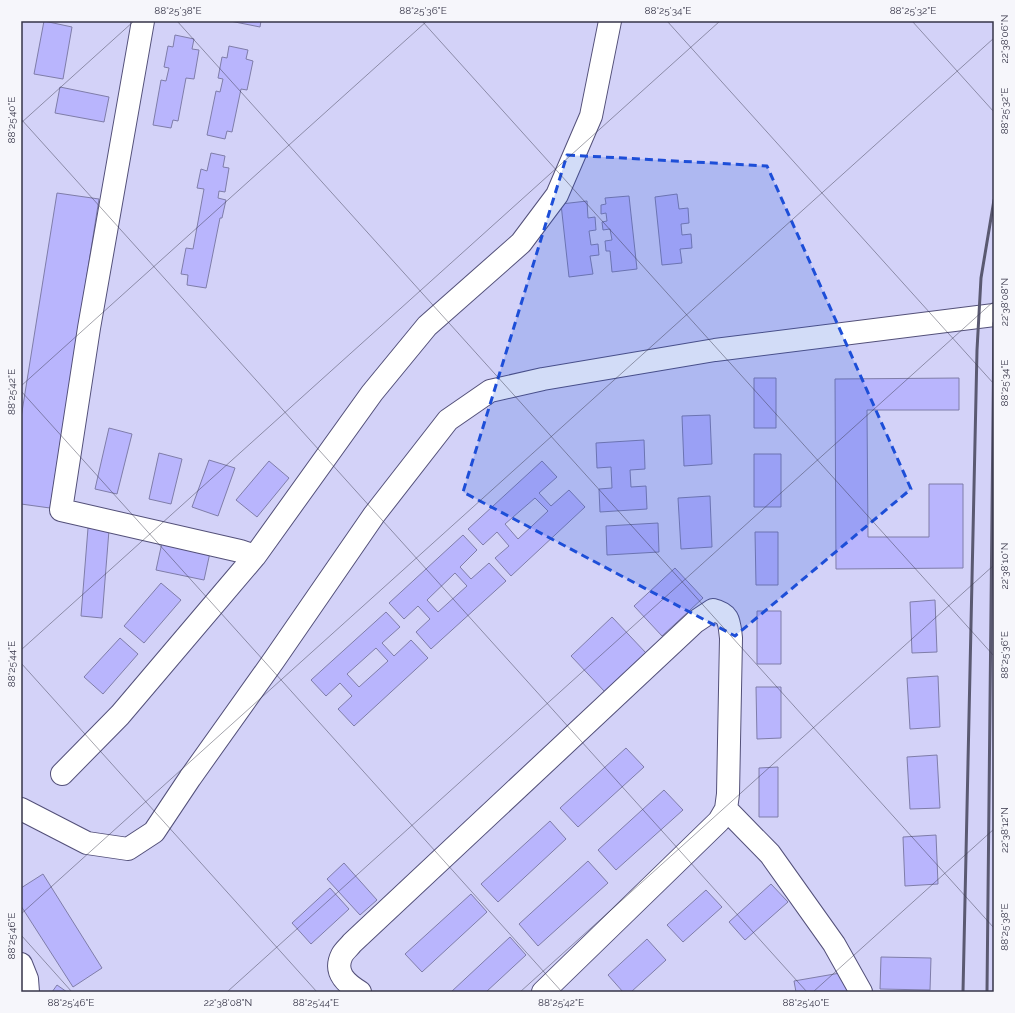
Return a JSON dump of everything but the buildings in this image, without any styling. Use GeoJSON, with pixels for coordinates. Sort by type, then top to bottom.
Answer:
{"type":"FeatureCollection","features":[{"type":"Feature","properties":{"kind":"street"},"geometry":{"type":"LineString","coordinates":[[143,21],[89,328],[61,510],[240,551],[254,556]]}},
{"type":"Feature","properties":{"kind":"street"},"geometry":{"type":"LineString","coordinates":[[62,774],[120,715],[254,556],[372,393],[427,326],[521,243],[557,196],[591,116],[610,21]]}},
{"type":"Feature","properties":{"kind":"street"},"geometry":{"type":"LineString","coordinates":[[21,809],[87,843],[128,849],[154,832],[190,778],[374,515],[448,420],[490,391],[543,379],[714,350],[994,315]]}},
{"type":"Feature","properties":{"kind":"street"},"geometry":{"type":"LineString","coordinates":[[360,992],[350,986],[342,978],[340,967],[342,956],[352,943],[695,622],[713,610],[722,612],[728,620],[731,638],[728,794],[726,809],[719,821],[543,992]]}},
{"type":"Feature","properties":{"kind":"street"},"geometry":{"type":"LineString","coordinates":[[726,809],[770,854],[834,944],[861,992]]}},
{"type":"Feature","properties":{"kind":"street"},"geometry":{"type":"LineString","coordinates":[[21,964],[27,979],[28,992]]}},
{"type":"Feature","properties":{"kind":"highlighted area"},"geometry":{"type":"Polygon","coordinates":[[[567,155],[767,166],[911,489],[735,636],[463,492],[567,155]]]}},
{"type":"Feature","properties":{"kind":"railway"},"geometry":{"type":"LineString","coordinates":[[963,992],[977,350],[981,278],[994,200]]}},
{"type":"Feature","properties":{"kind":"railway"},"geometry":{"type":"LineString","coordinates":[[987,992],[994,323]]}}]}
